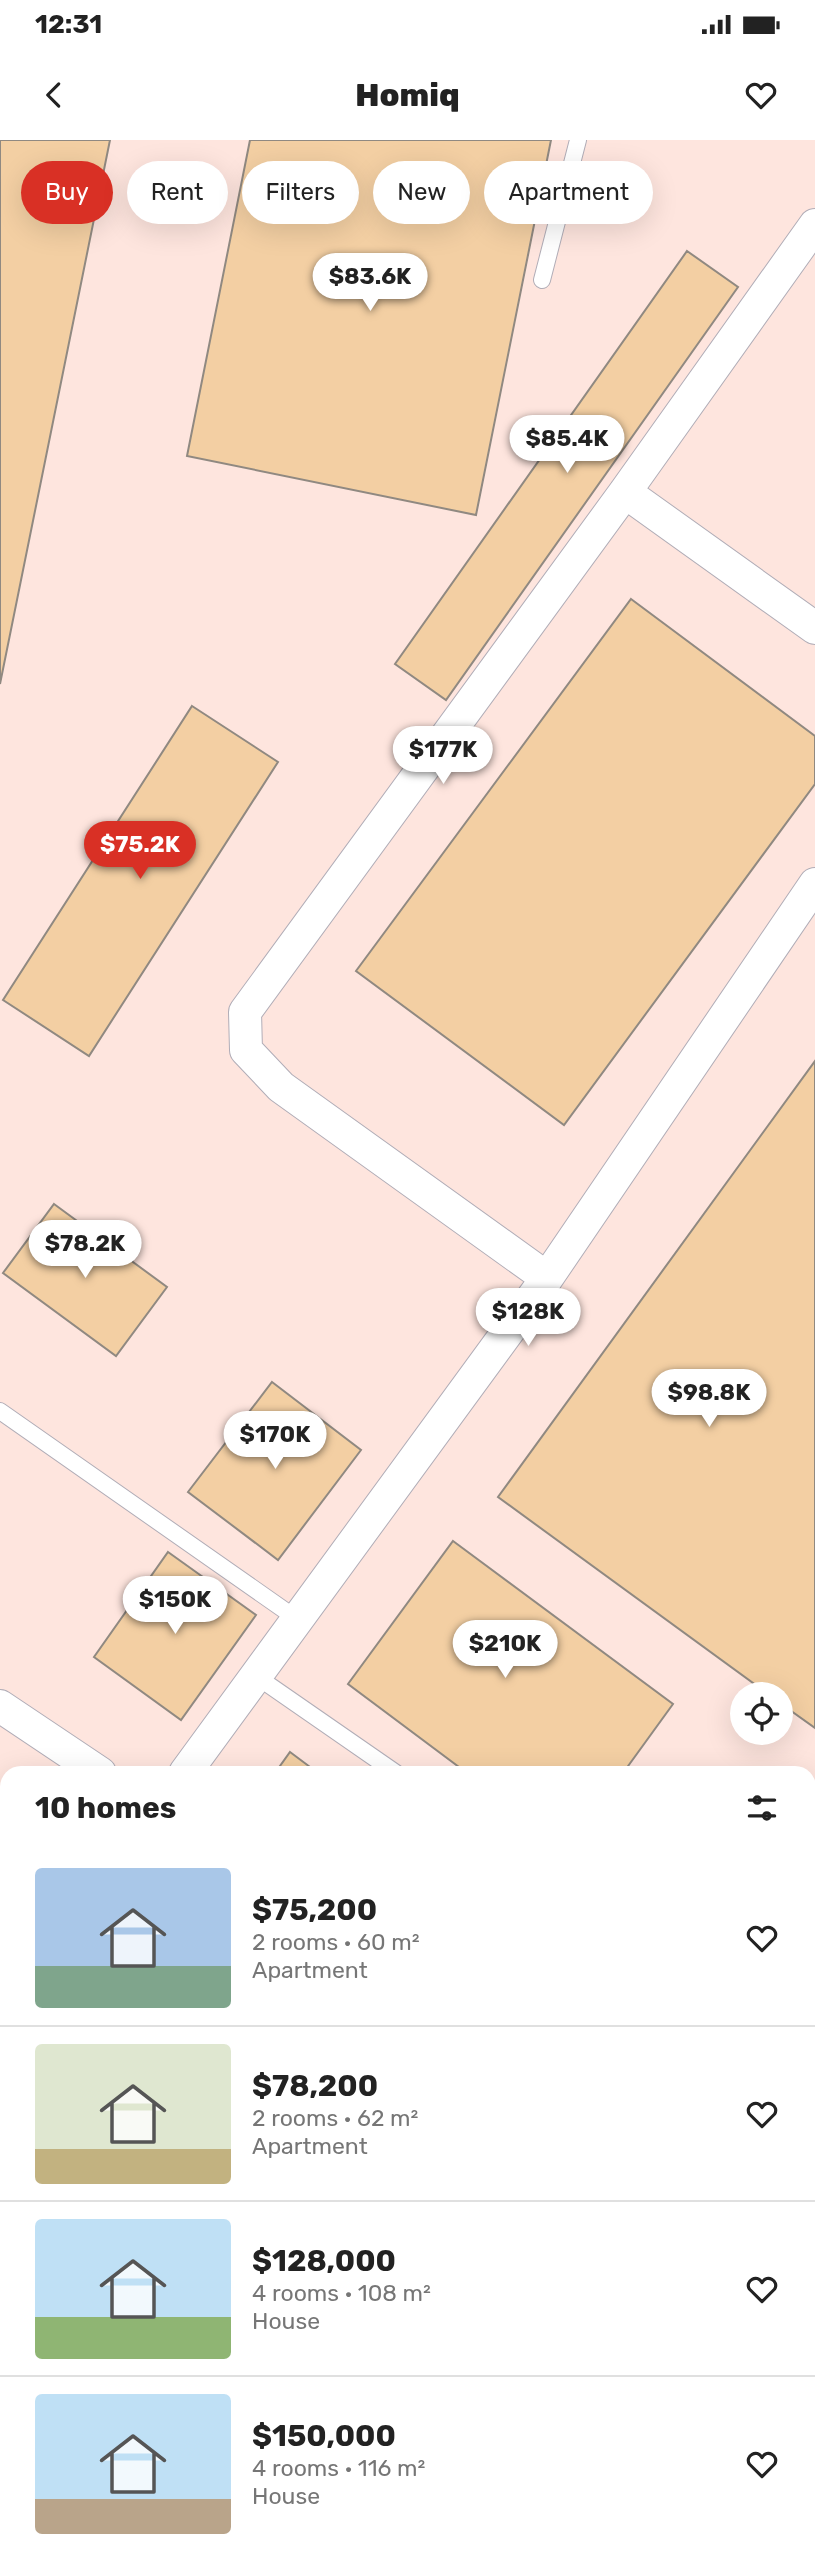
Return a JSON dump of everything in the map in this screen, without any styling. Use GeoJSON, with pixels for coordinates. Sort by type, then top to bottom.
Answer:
{"type":"FeatureCollection","features":[{"type":"Feature","properties":{"kind":"street"},"geometry":{"type":"LineString","coordinates":[[547,1278],[281,1087],[246,1049],[245,1012],[810,244]]}},
{"type":"Feature","properties":{"kind":"street"},"geometry":{"type":"LineString","coordinates":[[625,492],[815,628]]}},
{"type":"Feature","properties":{"kind":"street"},"geometry":{"type":"LineString","coordinates":[[190,1766],[547,1278],[815,884]]}},
{"type":"Feature","properties":{"kind":"street"},"geometry":{"type":"LineString","coordinates":[[0,1706],[90,1766]]}},
{"type":"Feature","properties":{"kind":"lane"},"geometry":{"type":"LineString","coordinates":[[542,280],[579,140]]}},
{"type":"Feature","properties":{"kind":"lane"},"geometry":{"type":"LineString","coordinates":[[0,1411],[298,1619]]}},
{"type":"Feature","properties":{"kind":"lane"},"geometry":{"type":"LineString","coordinates":[[256,1676],[386,1766]]}},
{"type":"Feature","properties":{"kind":"shaded area"},"geometry":{"type":"Polygon","coordinates":[[[0,140],[815,140],[815,1766],[0,1766],[0,140]]]}},
{"type":"Feature","properties":{"kind":"building"},"geometry":{"type":"Polygon","coordinates":[[[0,140],[110,140],[106,161],[21,161],[21,224],[93,224],[0,684],[0,140]]]}},
{"type":"Feature","properties":{"kind":"building"},"geometry":{"type":"Polygon","coordinates":[[[250,140],[551,140],[547,161],[484,161],[484,224],[534,224],[476,515],[187,456],[242,180],[242,224],[359,224],[359,161],[246,161],[250,140]]]}},
{"type":"Feature","properties":{"kind":"building"},"geometry":{"type":"Polygon","coordinates":[[[687,251],[738,287],[446,700],[395,664],[687,251]]]}},
{"type":"Feature","properties":{"kind":"building"},"geometry":{"type":"Polygon","coordinates":[[[631,599],[815,736],[815,784],[564,1125],[356,971],[631,599]]]}},
{"type":"Feature","properties":{"kind":"building"},"geometry":{"type":"Polygon","coordinates":[[[192,706],[278,762],[89,1056],[3,1000],[192,706]]]}},
{"type":"Feature","properties":{"kind":"building"},"geometry":{"type":"Polygon","coordinates":[[[815,1061],[815,1728],[793,1712],[793,1682],[752,1682],[498,1497],[815,1061]]]}},
{"type":"Feature","properties":{"kind":"building"},"geometry":{"type":"Polygon","coordinates":[[[54,1204],[167,1287],[116,1356],[3,1273],[54,1204]]]}},
{"type":"Feature","properties":{"kind":"building"},"geometry":{"type":"Polygon","coordinates":[[[272,1382],[361,1450],[278,1560],[188,1492],[272,1382]]]}},
{"type":"Feature","properties":{"kind":"building"},"geometry":{"type":"Polygon","coordinates":[[[453,1541],[673,1704],[628,1766],[458,1766],[348,1684],[453,1541]]]}},
{"type":"Feature","properties":{"kind":"building"},"geometry":{"type":"Polygon","coordinates":[[[168,1552],[256,1615],[181,1720],[94,1657],[168,1552]]]}},
{"type":"Feature","properties":{"kind":"building"},"geometry":{"type":"Polygon","coordinates":[[[290,1752],[309,1766],[280,1766],[290,1752]]]}}]}
